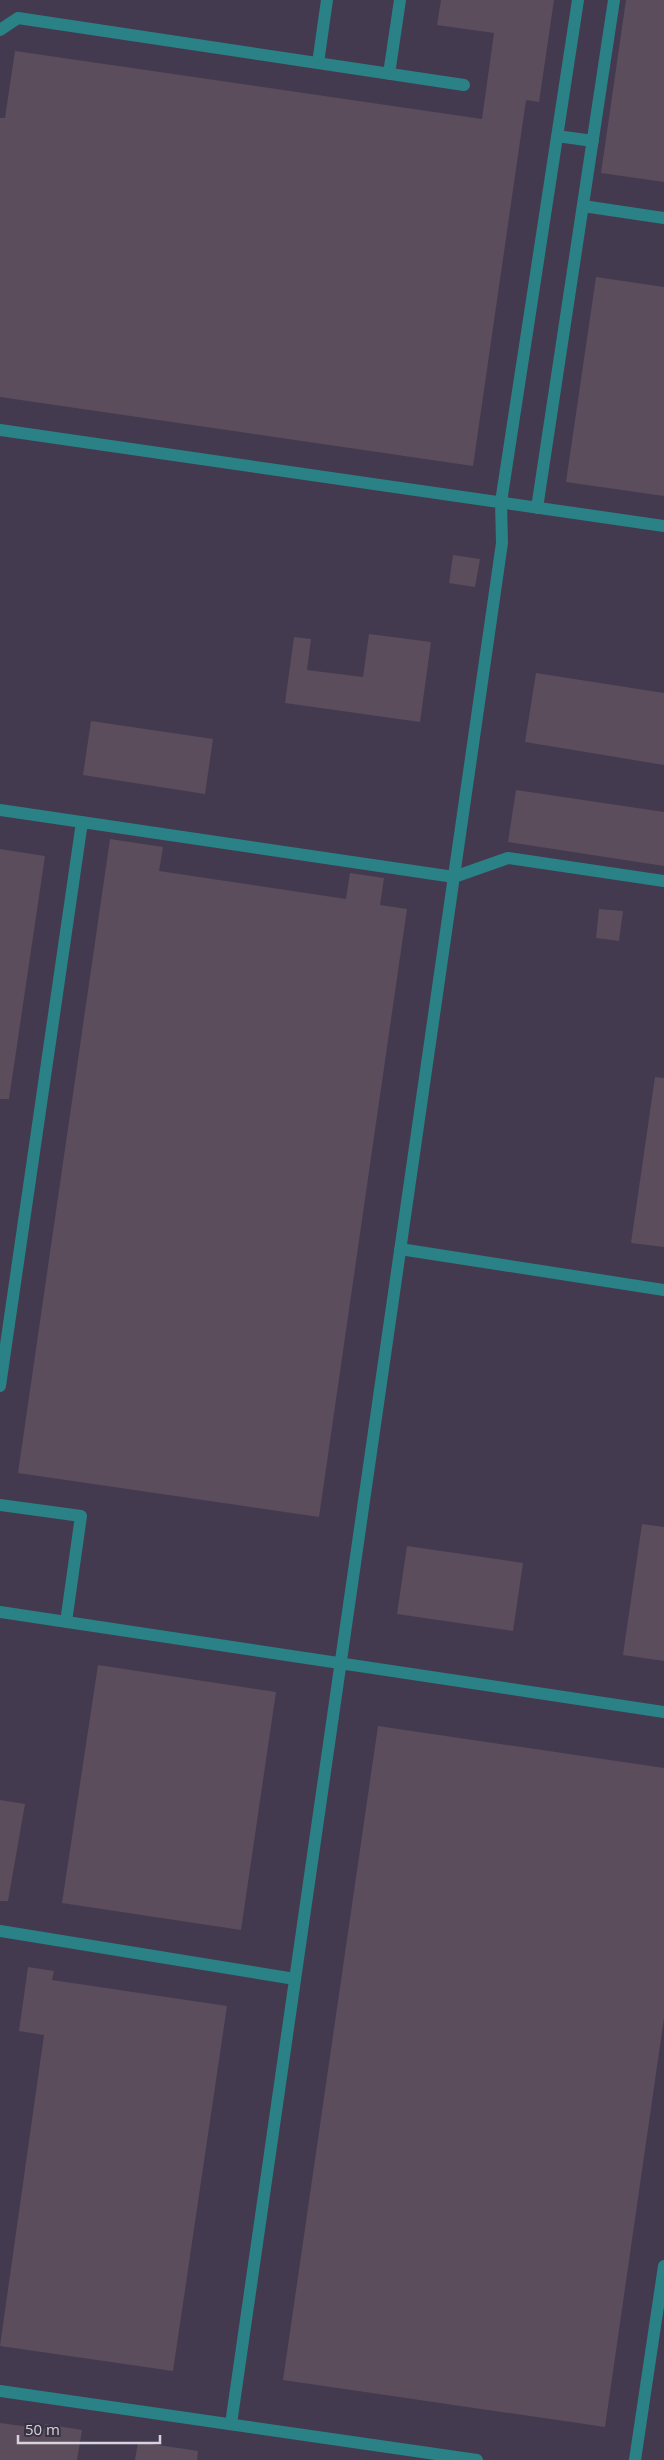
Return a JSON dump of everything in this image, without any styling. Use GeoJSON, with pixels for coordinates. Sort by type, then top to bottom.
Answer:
{"type":"FeatureCollection","features":[{"type":"Feature","properties":{"kind":"lane"},"geometry":{"type":"LineString","coordinates":[[318,63],[327,0]]}},
{"type":"Feature","properties":{"kind":"lane"},"geometry":{"type":"LineString","coordinates":[[389,74],[400,0]]}},
{"type":"Feature","properties":{"kind":"lane"},"geometry":{"type":"LineString","coordinates":[[231,2424],[502,543],[501,502],[578,0]]}},
{"type":"Feature","properties":{"kind":"lane"},"geometry":{"type":"LineString","coordinates":[[537,508],[614,0]]}},
{"type":"Feature","properties":{"kind":"lane"},"geometry":{"type":"LineString","coordinates":[[0,30],[18,18],[464,85]]}},
{"type":"Feature","properties":{"kind":"lane"},"geometry":{"type":"LineString","coordinates":[[557,136],[593,141]]}},
{"type":"Feature","properties":{"kind":"lane"},"geometry":{"type":"LineString","coordinates":[[583,206],[664,218]]}},
{"type":"Feature","properties":{"kind":"lane"},"geometry":{"type":"LineString","coordinates":[[0,430],[664,526]]}},
{"type":"Feature","properties":{"kind":"lane"},"geometry":{"type":"LineString","coordinates":[[0,810],[454,877],[508,858],[664,881]]}},
{"type":"Feature","properties":{"kind":"lane"},"geometry":{"type":"LineString","coordinates":[[0,1386],[82,822]]}},
{"type":"Feature","properties":{"kind":"lane"},"geometry":{"type":"LineString","coordinates":[[400,1248],[664,1290]]}},
{"type":"Feature","properties":{"kind":"lane"},"geometry":{"type":"LineString","coordinates":[[0,1505],[81,1516],[66,1622]]}},
{"type":"Feature","properties":{"kind":"lane"},"geometry":{"type":"LineString","coordinates":[[0,1612],[664,1712]]}},
{"type":"Feature","properties":{"kind":"lane"},"geometry":{"type":"LineString","coordinates":[[0,1931],[295,1980]]}},
{"type":"Feature","properties":{"kind":"lane"},"geometry":{"type":"LineString","coordinates":[[635,2460],[664,2266]]}},
{"type":"Feature","properties":{"kind":"lane"},"geometry":{"type":"LineString","coordinates":[[0,2391],[477,2460]]}},
{"type":"Feature","properties":{"kind":"shaded area"},"geometry":{"type":"Polygon","coordinates":[[[0,0],[664,0],[664,2460],[0,2460],[0,0]]]}},
{"type":"Feature","properties":{"kind":"building"},"geometry":{"type":"Polygon","coordinates":[[[441,0],[554,0],[539,102],[526,100],[473,466],[0,397],[0,118],[5,118],[15,51],[482,119],[494,33],[437,25],[441,0]]]}},
{"type":"Feature","properties":{"kind":"building"},"geometry":{"type":"Polygon","coordinates":[[[626,0],[664,0],[664,182],[601,173],[626,0]]]}},
{"type":"Feature","properties":{"kind":"building"},"geometry":{"type":"Polygon","coordinates":[[[596,277],[664,287],[664,496],[566,482],[596,277]]]}},
{"type":"Feature","properties":{"kind":"building"},"geometry":{"type":"Polygon","coordinates":[[[453,555],[480,559],[475,587],[449,583],[453,555]]]}},
{"type":"Feature","properties":{"kind":"building"},"geometry":{"type":"Polygon","coordinates":[[[369,634],[431,642],[420,722],[285,703],[294,637],[311,639],[307,670],[363,677],[369,634]]]}},
{"type":"Feature","properties":{"kind":"building"},"geometry":{"type":"Polygon","coordinates":[[[536,673],[664,693],[664,765],[525,742],[536,673]]]}},
{"type":"Feature","properties":{"kind":"building"},"geometry":{"type":"Polygon","coordinates":[[[91,721],[213,739],[205,794],[83,775],[91,721]]]}},
{"type":"Feature","properties":{"kind":"building"},"geometry":{"type":"Polygon","coordinates":[[[516,790],[664,812],[664,866],[508,842],[516,790]]]}},
{"type":"Feature","properties":{"kind":"building"},"geometry":{"type":"Polygon","coordinates":[[[110,839],[163,847],[159,871],[346,899],[350,873],[384,878],[380,905],[407,909],[319,1517],[18,1473],[110,839]]]}},
{"type":"Feature","properties":{"kind":"building"},"geometry":{"type":"Polygon","coordinates":[[[0,849],[45,856],[9,1099],[0,1099],[0,849]]]}},
{"type":"Feature","properties":{"kind":"building"},"geometry":{"type":"Polygon","coordinates":[[[599,909],[623,911],[619,941],[596,938],[599,909]]]}},
{"type":"Feature","properties":{"kind":"building"},"geometry":{"type":"Polygon","coordinates":[[[655,1077],[664,1078],[664,1247],[631,1243],[655,1077]]]}},
{"type":"Feature","properties":{"kind":"building"},"geometry":{"type":"Polygon","coordinates":[[[642,1524],[664,1527],[664,1661],[623,1655],[642,1524]]]}},
{"type":"Feature","properties":{"kind":"building"},"geometry":{"type":"Polygon","coordinates":[[[407,1546],[523,1563],[513,1631],[397,1614],[407,1546]]]}},
{"type":"Feature","properties":{"kind":"building"},"geometry":{"type":"Polygon","coordinates":[[[98,1665],[276,1692],[241,1930],[62,1903],[98,1665]]]}},
{"type":"Feature","properties":{"kind":"building"},"geometry":{"type":"Polygon","coordinates":[[[378,1726],[664,1768],[664,2018],[605,2427],[283,2380],[378,1726]]]}},
{"type":"Feature","properties":{"kind":"building"},"geometry":{"type":"Polygon","coordinates":[[[0,1800],[25,1804],[8,1901],[0,1901],[0,1800]]]}},
{"type":"Feature","properties":{"kind":"building"},"geometry":{"type":"Polygon","coordinates":[[[28,1967],[54,1971],[52,1980],[227,2006],[173,2371],[0,2346],[44,2035],[19,2031],[28,1967]]]}},
{"type":"Feature","properties":{"kind":"building"},"geometry":{"type":"Polygon","coordinates":[[[0,2423],[45,2429],[45,2424],[82,2430],[77,2460],[0,2460],[0,2423]]]}},
{"type":"Feature","properties":{"kind":"building"},"geometry":{"type":"Polygon","coordinates":[[[138,2442],[198,2451],[197,2460],[135,2460],[138,2442]]]}}]}
